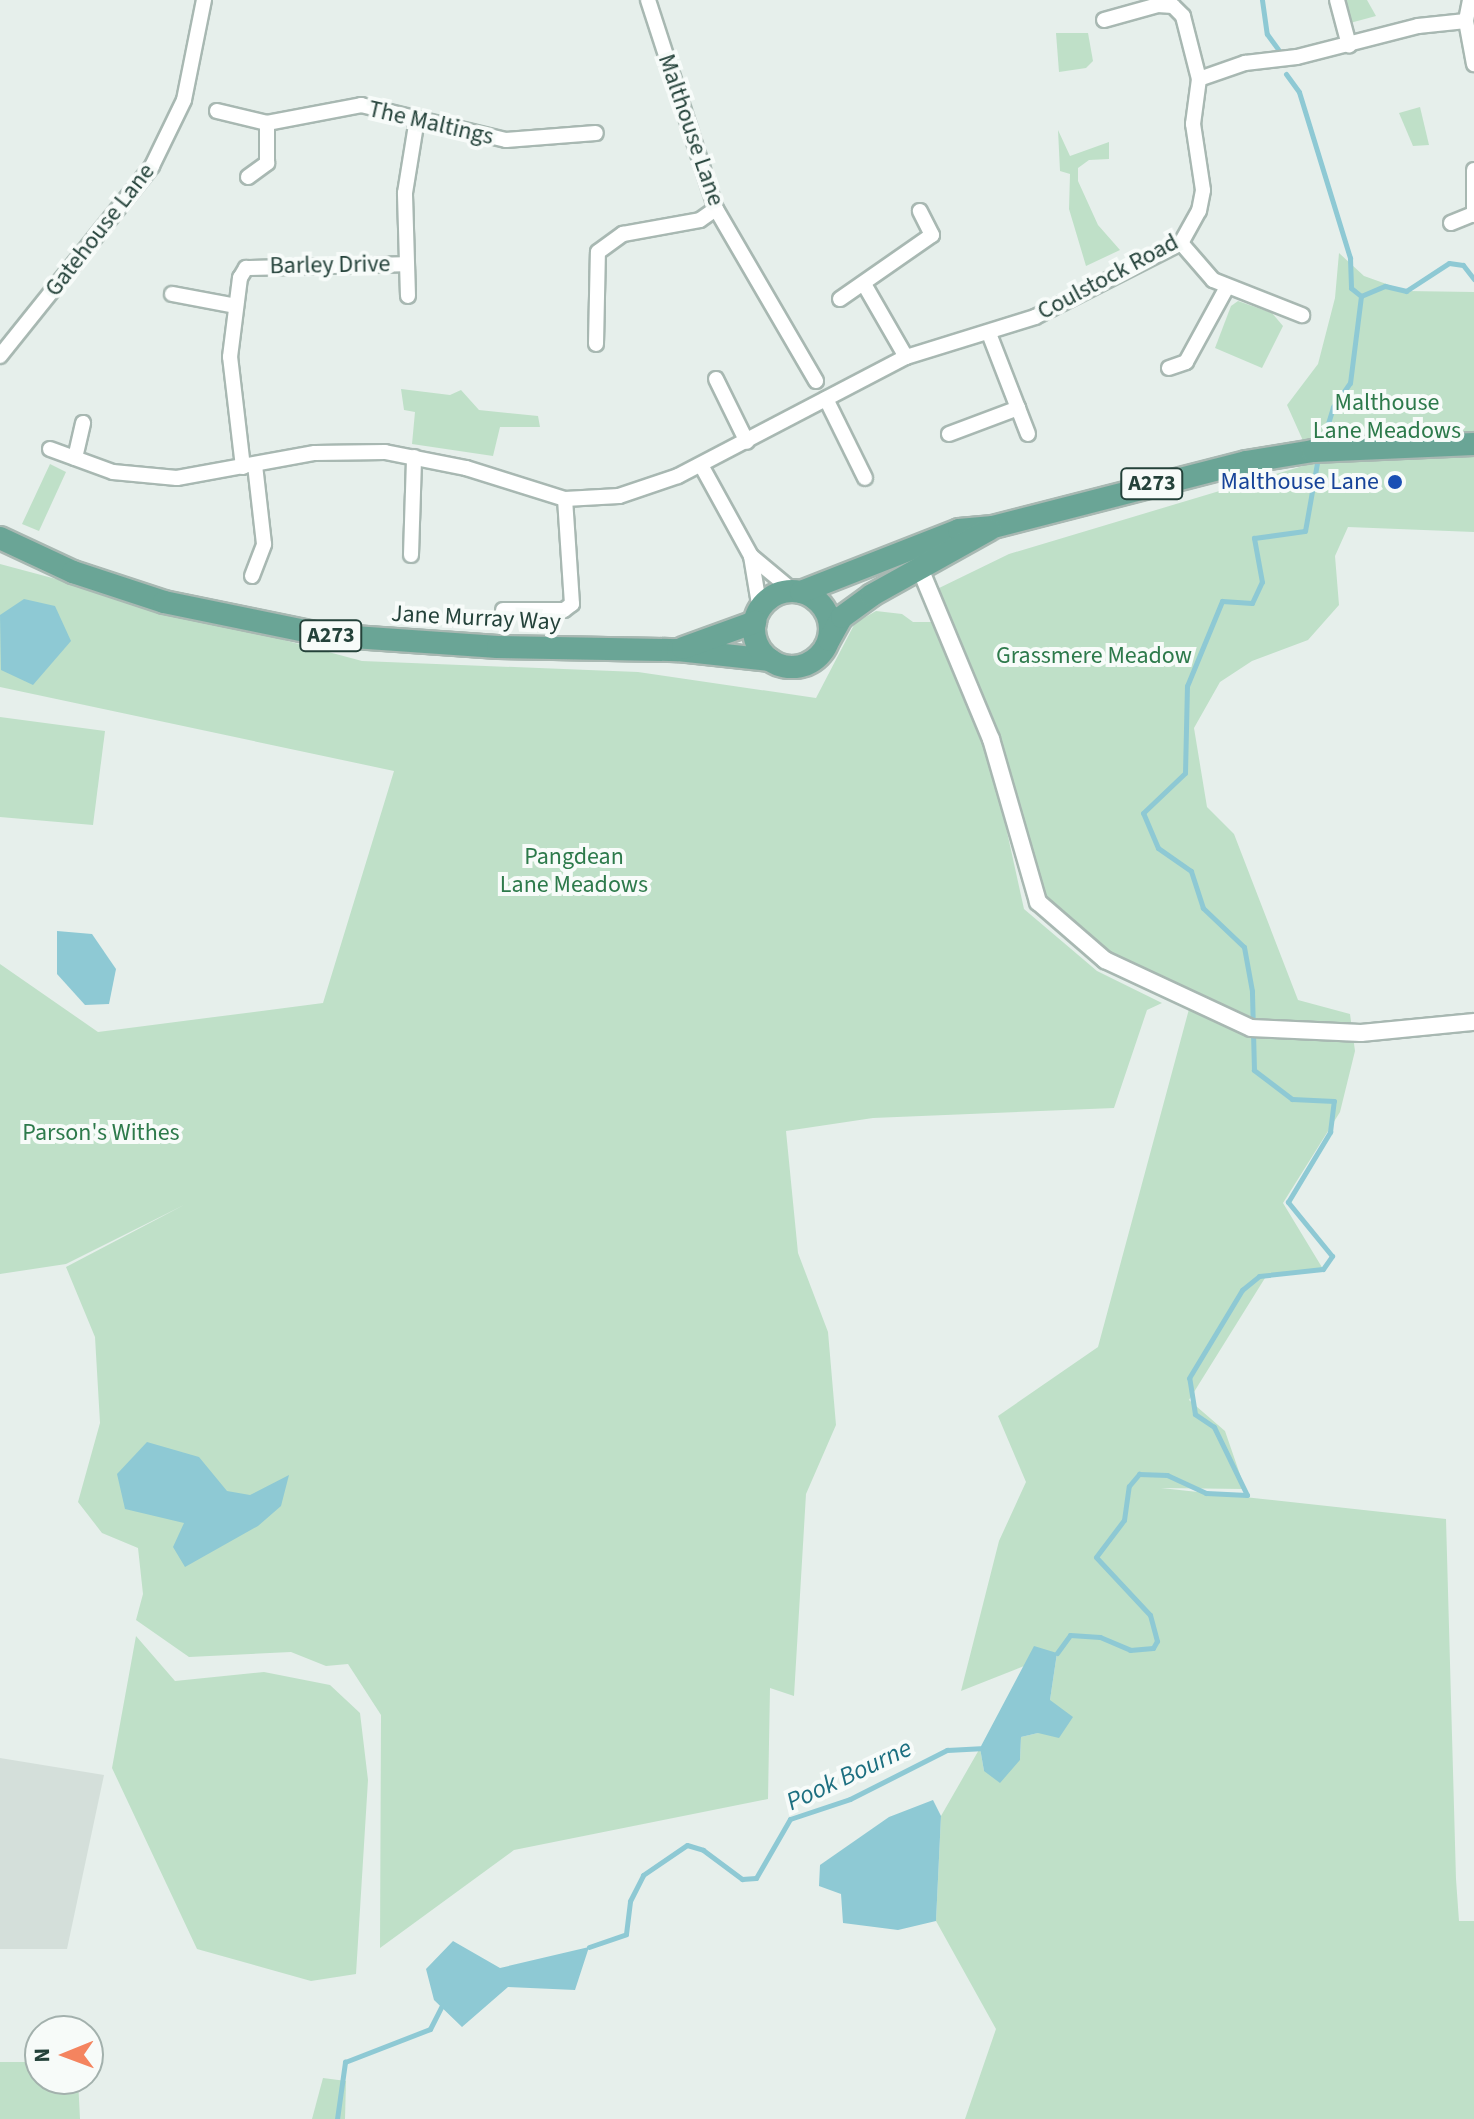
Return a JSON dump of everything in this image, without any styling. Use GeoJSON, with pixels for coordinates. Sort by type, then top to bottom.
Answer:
{"type":"FeatureCollection","features":[{"type":"Feature","properties":{"kind":"main road","name":"A273"},"geometry":{"type":"LineString","coordinates":[[797,591],[959,530],[993,527],[1246,462],[1323,450],[1474,444]]}},
{"type":"Feature","properties":{"kind":"main road","name":"A273"},"geometry":{"type":"LineString","coordinates":[[828,642],[842,617],[872,595],[921,571],[993,527]]}},
{"type":"Feature","properties":{"kind":"main road","name":"Jane Murray Way"},"geometry":{"type":"LineString","coordinates":[[0,538],[73,572],[164,602],[325,635],[498,647],[678,650]]}},
{"type":"Feature","properties":{"kind":"main road"},"geometry":{"type":"LineString","coordinates":[[797,591],[825,609],[828,642],[802,666],[770,660],[757,643],[757,616],[774,596],[797,591]]}},
{"type":"Feature","properties":{"kind":"main road","name":"A273"},"geometry":{"type":"LineString","coordinates":[[678,650],[757,616]]}},
{"type":"Feature","properties":{"kind":"main road","name":"A273"},"geometry":{"type":"LineString","coordinates":[[678,650],[770,660]]}},
{"type":"Feature","properties":{"kind":"street","name":"Gatehouse Lane"},"geometry":{"type":"LineString","coordinates":[[0,356],[152,166],[184,100],[204,0]]}},
{"type":"Feature","properties":{"kind":"street","name":"Malthouse Lane"},"geometry":{"type":"LineString","coordinates":[[648,0],[691,145],[716,209],[816,381]]}},
{"type":"Feature","properties":{"kind":"street"},"geometry":{"type":"LineString","coordinates":[[1337,0],[1349,45]]}},
{"type":"Feature","properties":{"kind":"street"},"geometry":{"type":"LineString","coordinates":[[1470,0],[1466,21],[1474,64]]}},
{"type":"Feature","properties":{"kind":"street","name":"Coulstock Road"},"geometry":{"type":"LineString","coordinates":[[50,449],[140,477],[177,478],[340,451],[414,457],[565,499],[619,496],[701,465],[906,357],[990,336],[1181,243],[1199,211],[1203,190],[1193,124],[1199,79],[1183,16],[1173,6],[1104,20]]}},
{"type":"Feature","properties":{"kind":"street"},"geometry":{"type":"LineString","coordinates":[[1199,79],[1245,63],[1349,45],[1418,26],[1466,21]]}},
{"type":"Feature","properties":{"kind":"street","name":"The Maltings"},"geometry":{"type":"LineString","coordinates":[[217,111],[221,116],[267,123],[361,105],[525,142],[596,133]]}},
{"type":"Feature","properties":{"kind":"street","name":"Barley Drive"},"geometry":{"type":"LineString","coordinates":[[408,296],[407,170],[417,119]]}},
{"type":"Feature","properties":{"kind":"street"},"geometry":{"type":"LineString","coordinates":[[248,177],[267,163],[267,123]]}},
{"type":"Feature","properties":{"kind":"street"},"geometry":{"type":"LineString","coordinates":[[1451,223],[1473,215],[1474,170]]}},
{"type":"Feature","properties":{"kind":"street"},"geometry":{"type":"LineString","coordinates":[[596,344],[598,252],[623,234],[700,220],[716,209]]}},
{"type":"Feature","properties":{"kind":"street"},"geometry":{"type":"LineString","coordinates":[[840,299],[932,235],[920,211]]}},
{"type":"Feature","properties":{"kind":"street"},"geometry":{"type":"LineString","coordinates":[[1181,243],[1213,280],[1302,315]]}},
{"type":"Feature","properties":{"kind":"street","name":"Barley Drive"},"geometry":{"type":"LineString","coordinates":[[249,466],[230,357],[236,306],[246,268],[406,264]]}},
{"type":"Feature","properties":{"kind":"street"},"geometry":{"type":"LineString","coordinates":[[864,284],[906,357]]}},
{"type":"Feature","properties":{"kind":"street"},"geometry":{"type":"LineString","coordinates":[[1169,368],[1186,362],[1227,287]]}},
{"type":"Feature","properties":{"kind":"street"},"geometry":{"type":"LineString","coordinates":[[172,294],[236,306]]}},
{"type":"Feature","properties":{"kind":"street"},"geometry":{"type":"LineString","coordinates":[[990,336],[1028,434]]}},
{"type":"Feature","properties":{"kind":"street"},"geometry":{"type":"LineString","coordinates":[[716,379],[747,442]]}},
{"type":"Feature","properties":{"kind":"street"},"geometry":{"type":"LineString","coordinates":[[826,399],[865,478]]}},
{"type":"Feature","properties":{"kind":"street"},"geometry":{"type":"LineString","coordinates":[[949,434],[1018,408]]}},
{"type":"Feature","properties":{"kind":"street"},"geometry":{"type":"LineString","coordinates":[[75,458],[83,423]]}},
{"type":"Feature","properties":{"kind":"street"},"geometry":{"type":"LineString","coordinates":[[411,555],[414,457]]}},
{"type":"Feature","properties":{"kind":"street"},"geometry":{"type":"LineString","coordinates":[[701,465],[751,556],[757,616]]}},
{"type":"Feature","properties":{"kind":"street"},"geometry":{"type":"LineString","coordinates":[[249,466],[264,544],[252,576]]}},
{"type":"Feature","properties":{"kind":"street"},"geometry":{"type":"LineString","coordinates":[[503,610],[564,610],[572,604],[565,499]]}},
{"type":"Feature","properties":{"kind":"street"},"geometry":{"type":"LineString","coordinates":[[751,556],[797,591]]}},
{"type":"Feature","properties":{"kind":"street"},"geometry":{"type":"LineString","coordinates":[[921,571],[991,739],[1038,902],[1105,960],[1235,1022],[1268,1029],[1361,1033],[1474,1022]]}},
{"type":"Feature","properties":{"kind":"shaded area"},"geometry":{"type":"Polygon","coordinates":[[[0,1758],[104,1775],[67,1949],[0,1949],[0,1758]]]}},
{"type":"Feature","properties":{"kind":"green space"},"geometry":{"type":"Polygon","coordinates":[[[1343,0],[1367,0],[1376,16],[1350,23],[1343,0]]]}},
{"type":"Feature","properties":{"kind":"green space"},"geometry":{"type":"Polygon","coordinates":[[[1056,33],[1088,33],[1093,61],[1086,68],[1059,72],[1056,33]]]}},
{"type":"Feature","properties":{"kind":"green space"},"geometry":{"type":"Polygon","coordinates":[[[1420,107],[1429,145],[1413,146],[1399,113],[1420,107]]]}},
{"type":"Feature","properties":{"kind":"green space"},"geometry":{"type":"Polygon","coordinates":[[[1058,130],[1070,156],[1109,142],[1109,159],[1089,160],[1078,168],[1078,181],[1098,225],[1120,250],[1086,266],[1069,209],[1070,174],[1060,171],[1058,130]]]}},
{"type":"Feature","properties":{"kind":"green space"},"geometry":{"type":"Polygon","coordinates":[[[1339,253],[1364,276],[1406,291],[1474,292],[1474,532],[1348,527],[1335,556],[1339,605],[1308,640],[1252,661],[1220,682],[1194,728],[1207,807],[1234,834],[1298,1000],[1350,1014],[1355,1051],[1340,1112],[1283,1203],[1323,1269],[1265,1278],[1189,1400],[1225,1431],[1245,1489],[1161,1488],[1446,1519],[1456,1879],[1459,1921],[1474,1921],[1474,2119],[965,2119],[996,2029],[936,1921],[941,1816],[980,1748],[984,1771],[1020,1760],[1021,1737],[1038,1733],[1050,1700],[1057,1653],[961,1691],[999,1541],[1026,1482],[998,1416],[1098,1347],[1192,998],[1109,952],[1042,897],[1021,806],[935,590],[1009,554],[1313,463],[1287,405],[1318,364],[1335,298],[1339,253]]]}},
{"type":"Feature","properties":{"kind":"green space"},"geometry":{"type":"Polygon","coordinates":[[[1238,301],[1272,313],[1283,326],[1262,368],[1215,348],[1231,306],[1238,301]]]}},
{"type":"Feature","properties":{"kind":"green space"},"geometry":{"type":"Polygon","coordinates":[[[401,389],[450,395],[461,390],[479,410],[538,416],[540,427],[500,427],[493,456],[412,444],[415,412],[404,410],[401,389]]]}},
{"type":"Feature","properties":{"kind":"green space"},"geometry":{"type":"Polygon","coordinates":[[[50,464],[66,472],[39,531],[22,524],[50,464]]]}},
{"type":"Feature","properties":{"kind":"green space"},"geometry":{"type":"Polygon","coordinates":[[[0,564],[362,661],[638,672],[816,698],[855,623],[876,611],[902,614],[913,622],[932,622],[994,773],[1024,909],[1097,971],[1162,1003],[1147,1010],[1114,1108],[873,1118],[786,1131],[798,1253],[828,1332],[836,1425],[806,1494],[794,1696],[770,1688],[768,1799],[514,1850],[380,1948],[381,1715],[348,1664],[326,1666],[291,1652],[189,1657],[136,1620],[143,1594],[138,1548],[102,1533],[78,1502],[100,1423],[95,1337],[66,1267],[184,1205],[66,1264],[0,1274],[0,964],[98,1032],[323,1003],[394,771],[0,687],[0,564]]]}},
{"type":"Feature","properties":{"kind":"green space"},"geometry":{"type":"Polygon","coordinates":[[[0,717],[105,731],[93,825],[0,817],[0,717]]]}},
{"type":"Feature","properties":{"kind":"green space"},"geometry":{"type":"Polygon","coordinates":[[[136,1636],[175,1681],[264,1672],[330,1685],[360,1713],[368,1780],[356,1974],[311,1981],[197,1949],[112,1768],[136,1636]]]}},
{"type":"Feature","properties":{"kind":"green space"},"geometry":{"type":"Polygon","coordinates":[[[0,2062],[24,2062],[24,2095],[79,2095],[80,2119],[0,2119],[0,2062]]]}},
{"type":"Feature","properties":{"kind":"green space"},"geometry":{"type":"Polygon","coordinates":[[[323,2078],[346,2081],[345,2119],[312,2119],[323,2078]]]}},
{"type":"Feature","properties":{"kind":"water"},"geometry":{"type":"Polygon","coordinates":[[[24,599],[55,606],[71,641],[33,685],[1,670],[0,615],[24,599]]]}},
{"type":"Feature","properties":{"kind":"water"},"geometry":{"type":"Polygon","coordinates":[[[57,931],[92,934],[116,969],[109,1004],[85,1005],[57,974],[57,931]]]}},
{"type":"Feature","properties":{"kind":"water"},"geometry":{"type":"Polygon","coordinates":[[[147,1442],[199,1457],[227,1491],[250,1495],[289,1475],[281,1506],[258,1526],[185,1567],[173,1547],[184,1523],[125,1509],[117,1474],[147,1442]]]}},
{"type":"Feature","properties":{"kind":"water"},"geometry":{"type":"Polygon","coordinates":[[[1034,1646],[1057,1653],[1050,1700],[1073,1717],[1059,1738],[1038,1733],[1021,1737],[1020,1760],[1000,1783],[984,1771],[980,1748],[1034,1646]]]}},
{"type":"Feature","properties":{"kind":"water"},"geometry":{"type":"Polygon","coordinates":[[[933,1800],[941,1816],[936,1921],[898,1930],[843,1923],[841,1894],[819,1886],[820,1865],[889,1817],[933,1800]]]}},
{"type":"Feature","properties":{"kind":"water"},"geometry":{"type":"Polygon","coordinates":[[[453,1941],[500,1968],[589,1947],[575,1990],[508,1987],[462,2027],[434,2000],[426,1969],[453,1941]]]}},
{"type":"Feature","properties":{"kind":"waterway"},"geometry":{"type":"LineString","coordinates":[[1262,0],[1267,34],[1278,49]]}},
{"type":"Feature","properties":{"kind":"waterway"},"geometry":{"type":"LineString","coordinates":[[1286,74],[1299,92],[1350,258],[1351,288],[1361,296]]}},
{"type":"Feature","properties":{"kind":"waterway","name":"Pook Bourne"},"geometry":{"type":"LineString","coordinates":[[1361,296],[1385,286],[1406,291],[1449,263],[1463,265],[1474,279]]}},
{"type":"Feature","properties":{"kind":"waterway","name":"Pook Bourne"},"geometry":{"type":"LineString","coordinates":[[1322,443],[1333,407],[1350,383],[1361,296]]}},
{"type":"Feature","properties":{"kind":"waterway","name":"Pook Bourne"},"geometry":{"type":"LineString","coordinates":[[1057,1653],[1070,1635],[1100,1637],[1130,1650],[1153,1648],[1157,1641],[1150,1615],[1096,1557],[1124,1520],[1129,1486],[1139,1474],[1167,1475],[1206,1493],[1247,1495],[1214,1427],[1195,1414],[1189,1378],[1242,1290],[1259,1276],[1323,1269],[1332,1256],[1288,1202],[1330,1132],[1334,1101],[1292,1099],[1254,1070],[1252,991],[1244,947],[1203,908],[1191,871],[1158,848],[1143,813],[1185,773],[1187,686],[1222,601],[1252,603],[1262,582],[1254,538],[1305,531],[1318,457]]}},
{"type":"Feature","properties":{"kind":"waterway","name":"Pook Bourne"},"geometry":{"type":"LineString","coordinates":[[589,1947],[626,1934],[630,1901],[643,1875],[687,1845],[703,1850],[742,1879],[756,1878],[790,1819],[850,1799],[947,1750],[980,1748]]}},
{"type":"Feature","properties":{"kind":"waterway","name":"Pook Bourne"},"geometry":{"type":"LineString","coordinates":[[337,2119],[345,2062],[430,2029],[441,2007]]}},
{"type":"Feature","properties":{"kind":"place","name":"Malthouse Lane"},"geometry":{"type":"Point","coordinates":[1395,482]}},
{"type":"Feature","properties":{"kind":"park label","name":"Malthouse Lane Meadows"},"geometry":{"type":"Point","coordinates":[1387,417]}},
{"type":"Feature","properties":{"kind":"park label","name":"Grassmere Meadow"},"geometry":{"type":"Point","coordinates":[1094,656]}},
{"type":"Feature","properties":{"kind":"park label","name":"Pangdean Lane Meadows"},"geometry":{"type":"Point","coordinates":[574,871]}},
{"type":"Feature","properties":{"kind":"park label","name":"Parson's Withes"},"geometry":{"type":"Point","coordinates":[101,1133]}}]}
